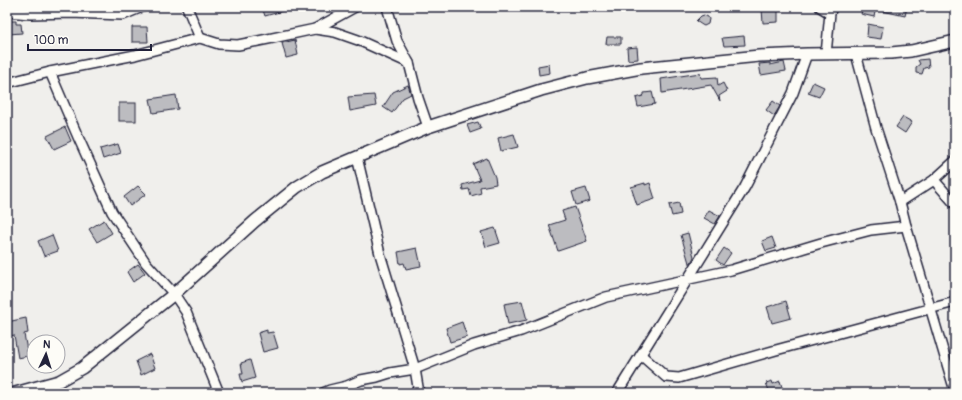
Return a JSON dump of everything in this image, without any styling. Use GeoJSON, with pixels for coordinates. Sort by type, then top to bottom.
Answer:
{"type":"FeatureCollection","features":[{"type":"Feature","properties":{"kind":"main road"},"geometry":{"type":"LineString","coordinates":[[15,393],[59,381],[82,368],[174,294],[255,221],[297,187],[322,172],[428,127],[541,90],[641,68],[759,56],[891,53],[912,51],[955,41]]}},
{"type":"Feature","properties":{"kind":"street"},"geometry":{"type":"LineString","coordinates":[[7,12],[30,14],[71,13],[122,11],[142,7]]}},
{"type":"Feature","properties":{"kind":"street"},"geometry":{"type":"LineString","coordinates":[[187,7],[200,38]]}},
{"type":"Feature","properties":{"kind":"street"},"geometry":{"type":"LineString","coordinates":[[7,83],[50,72],[135,55],[200,38],[219,44],[238,44],[315,29],[355,7]]}},
{"type":"Feature","properties":{"kind":"street"},"geometry":{"type":"LineString","coordinates":[[387,7],[396,41],[409,63],[418,98],[428,127]]}},
{"type":"Feature","properties":{"kind":"street"},"geometry":{"type":"LineString","coordinates":[[820,7],[831,10],[826,54]]}},
{"type":"Feature","properties":{"kind":"street"},"geometry":{"type":"LineString","coordinates":[[315,29],[335,32],[358,40],[409,63]]}},
{"type":"Feature","properties":{"kind":"street"},"geometry":{"type":"LineString","coordinates":[[617,393],[745,187],[793,93],[807,54]]}},
{"type":"Feature","properties":{"kind":"street"},"geometry":{"type":"LineString","coordinates":[[856,54],[876,128],[900,202],[955,391]]}},
{"type":"Feature","properties":{"kind":"street"},"geometry":{"type":"LineString","coordinates":[[50,72],[112,212],[146,263],[174,294],[186,312],[219,393]]}},
{"type":"Feature","properties":{"kind":"street"},"geometry":{"type":"LineString","coordinates":[[357,157],[380,254],[415,369],[419,393]]}},
{"type":"Feature","properties":{"kind":"street"},"geometry":{"type":"LineString","coordinates":[[900,202],[934,180],[955,161]]}},
{"type":"Feature","properties":{"kind":"street"},"geometry":{"type":"LineString","coordinates":[[934,180],[955,204]]}},
{"type":"Feature","properties":{"kind":"street"},"geometry":{"type":"LineString","coordinates":[[323,393],[361,380],[415,369],[474,345],[521,331],[606,297],[731,270],[821,243],[871,230],[906,226]]}},
{"type":"Feature","properties":{"kind":"street"},"geometry":{"type":"LineString","coordinates":[[641,355],[666,377],[679,378],[783,348],[955,302]]}},
{"type":"Feature","properties":{"kind":"building"},"geometry":{"type":"Polygon","coordinates":[[[262,7],[290,7],[290,9],[265,16],[262,7]]]}},
{"type":"Feature","properties":{"kind":"building"},"geometry":{"type":"Polygon","coordinates":[[[863,7],[876,7],[874,17],[861,14],[863,7]]]}},
{"type":"Feature","properties":{"kind":"building"},"geometry":{"type":"Polygon","coordinates":[[[878,7],[907,7],[905,16],[878,10],[878,7]]]}},
{"type":"Feature","properties":{"kind":"building"},"geometry":{"type":"Polygon","coordinates":[[[778,8],[778,22],[763,23],[762,9],[778,8]]]}},
{"type":"Feature","properties":{"kind":"building"},"geometry":{"type":"Polygon","coordinates":[[[704,15],[709,19],[708,24],[704,26],[696,21],[704,15]]]}},
{"type":"Feature","properties":{"kind":"building"},"geometry":{"type":"Polygon","coordinates":[[[7,21],[16,21],[16,24],[21,24],[22,33],[9,34],[7,21]]]}},
{"type":"Feature","properties":{"kind":"building"},"geometry":{"type":"Polygon","coordinates":[[[868,24],[883,27],[881,39],[867,37],[868,24]]]}},
{"type":"Feature","properties":{"kind":"building"},"geometry":{"type":"Polygon","coordinates":[[[132,27],[147,27],[148,42],[132,42],[132,27]]]}},
{"type":"Feature","properties":{"kind":"building"},"geometry":{"type":"Polygon","coordinates":[[[744,36],[745,45],[724,46],[722,38],[744,36]]]}},
{"type":"Feature","properties":{"kind":"building"},"geometry":{"type":"Polygon","coordinates":[[[607,37],[621,37],[621,44],[606,44],[607,37]]]}},
{"type":"Feature","properties":{"kind":"building"},"geometry":{"type":"Polygon","coordinates":[[[295,40],[298,55],[286,58],[282,43],[295,40]]]}},
{"type":"Feature","properties":{"kind":"building"},"geometry":{"type":"Polygon","coordinates":[[[637,47],[638,59],[628,60],[627,48],[637,47]]]}},
{"type":"Feature","properties":{"kind":"building"},"geometry":{"type":"Polygon","coordinates":[[[928,59],[929,67],[924,68],[922,74],[916,73],[916,67],[920,64],[918,60],[928,59]]]}},
{"type":"Feature","properties":{"kind":"building"},"geometry":{"type":"Polygon","coordinates":[[[784,62],[786,71],[761,75],[759,64],[770,63],[770,65],[784,62]]]}},
{"type":"Feature","properties":{"kind":"building"},"geometry":{"type":"Polygon","coordinates":[[[549,64],[550,73],[539,75],[538,66],[549,64]]]}},
{"type":"Feature","properties":{"kind":"building"},"geometry":{"type":"Polygon","coordinates":[[[700,73],[701,78],[717,77],[718,86],[723,83],[727,91],[719,96],[720,101],[711,85],[662,93],[661,79],[700,73]]]}},
{"type":"Feature","properties":{"kind":"building"},"geometry":{"type":"Polygon","coordinates":[[[813,82],[824,87],[819,97],[808,93],[813,82]]]}},
{"type":"Feature","properties":{"kind":"building"},"geometry":{"type":"Polygon","coordinates":[[[408,85],[411,94],[403,98],[392,113],[383,107],[393,92],[408,85]]]}},
{"type":"Feature","properties":{"kind":"building"},"geometry":{"type":"Polygon","coordinates":[[[652,92],[655,104],[638,107],[636,98],[643,96],[644,93],[652,92]]]}},
{"type":"Feature","properties":{"kind":"building"},"geometry":{"type":"Polygon","coordinates":[[[176,95],[178,109],[153,113],[150,99],[176,95]]]}},
{"type":"Feature","properties":{"kind":"building"},"geometry":{"type":"Polygon","coordinates":[[[374,95],[376,106],[350,111],[348,97],[374,95]]]}},
{"type":"Feature","properties":{"kind":"building"},"geometry":{"type":"Polygon","coordinates":[[[773,101],[780,106],[774,116],[766,110],[773,101]]]}},
{"type":"Feature","properties":{"kind":"building"},"geometry":{"type":"Polygon","coordinates":[[[119,103],[136,103],[136,121],[119,121],[119,103]]]}},
{"type":"Feature","properties":{"kind":"building"},"geometry":{"type":"Polygon","coordinates":[[[903,117],[912,122],[905,133],[896,127],[903,117]]]}},
{"type":"Feature","properties":{"kind":"building"},"geometry":{"type":"Polygon","coordinates":[[[478,122],[481,129],[470,133],[467,125],[478,122]]]}},
{"type":"Feature","properties":{"kind":"building"},"geometry":{"type":"Polygon","coordinates":[[[65,127],[71,141],[54,149],[47,136],[65,127]]]}},
{"type":"Feature","properties":{"kind":"building"},"geometry":{"type":"Polygon","coordinates":[[[514,134],[518,147],[501,151],[498,138],[514,134]]]}},
{"type":"Feature","properties":{"kind":"building"},"geometry":{"type":"Polygon","coordinates":[[[118,144],[121,153],[103,159],[100,149],[118,144]]]}},
{"type":"Feature","properties":{"kind":"building"},"geometry":{"type":"Polygon","coordinates":[[[487,158],[495,177],[496,184],[480,187],[481,193],[471,196],[469,189],[463,190],[462,185],[480,180],[473,164],[487,158]]]}},
{"type":"Feature","properties":{"kind":"building"},"geometry":{"type":"Polygon","coordinates":[[[645,183],[645,185],[650,183],[655,199],[637,205],[631,187],[645,183]]]}},
{"type":"Feature","properties":{"kind":"building"},"geometry":{"type":"Polygon","coordinates":[[[138,186],[146,194],[130,206],[124,197],[138,186]]]}},
{"type":"Feature","properties":{"kind":"building"},"geometry":{"type":"Polygon","coordinates":[[[586,188],[590,201],[576,205],[572,192],[586,188]]]}},
{"type":"Feature","properties":{"kind":"building"},"geometry":{"type":"Polygon","coordinates":[[[679,203],[681,214],[672,216],[669,205],[679,203]]]}},
{"type":"Feature","properties":{"kind":"building"},"geometry":{"type":"Polygon","coordinates":[[[575,207],[587,241],[558,251],[549,225],[565,220],[562,211],[575,207]]]}},
{"type":"Feature","properties":{"kind":"building"},"geometry":{"type":"Polygon","coordinates":[[[709,210],[720,216],[715,224],[704,218],[709,210]]]}},
{"type":"Feature","properties":{"kind":"building"},"geometry":{"type":"Polygon","coordinates":[[[104,220],[112,233],[97,242],[89,229],[104,220]]]}},
{"type":"Feature","properties":{"kind":"building"},"geometry":{"type":"Polygon","coordinates":[[[495,228],[500,243],[486,247],[481,232],[495,228]]]}},
{"type":"Feature","properties":{"kind":"building"},"geometry":{"type":"Polygon","coordinates":[[[688,233],[694,257],[691,263],[689,263],[681,235],[688,233]]]}},
{"type":"Feature","properties":{"kind":"building"},"geometry":{"type":"Polygon","coordinates":[[[52,235],[58,251],[44,256],[38,241],[52,235]]]}},
{"type":"Feature","properties":{"kind":"building"},"geometry":{"type":"Polygon","coordinates":[[[772,237],[776,248],[766,251],[762,241],[772,237]]]}},
{"type":"Feature","properties":{"kind":"building"},"geometry":{"type":"Polygon","coordinates":[[[417,248],[421,266],[406,269],[404,263],[400,264],[398,252],[417,248]]]}},
{"type":"Feature","properties":{"kind":"building"},"geometry":{"type":"Polygon","coordinates":[[[724,248],[731,253],[723,265],[716,260],[724,248]]]}},
{"type":"Feature","properties":{"kind":"building"},"geometry":{"type":"Polygon","coordinates":[[[138,264],[145,273],[133,282],[127,272],[138,264]]]}},
{"type":"Feature","properties":{"kind":"building"},"geometry":{"type":"Polygon","coordinates":[[[522,301],[527,320],[508,324],[504,304],[522,301]]]}},
{"type":"Feature","properties":{"kind":"building"},"geometry":{"type":"Polygon","coordinates":[[[786,301],[791,318],[772,323],[767,307],[786,301]]]}},
{"type":"Feature","properties":{"kind":"building"},"geometry":{"type":"Polygon","coordinates":[[[26,318],[28,333],[24,334],[26,356],[18,358],[14,335],[7,337],[7,322],[26,318]]]}},
{"type":"Feature","properties":{"kind":"building"},"geometry":{"type":"Polygon","coordinates":[[[462,322],[467,337],[450,342],[446,328],[462,322]]]}},
{"type":"Feature","properties":{"kind":"building"},"geometry":{"type":"Polygon","coordinates":[[[267,330],[267,333],[273,332],[278,348],[263,352],[258,333],[267,330]]]}},
{"type":"Feature","properties":{"kind":"building"},"geometry":{"type":"Polygon","coordinates":[[[150,354],[155,368],[141,375],[136,361],[150,354]]]}},
{"type":"Feature","properties":{"kind":"building"},"geometry":{"type":"Polygon","coordinates":[[[250,360],[255,378],[242,382],[240,374],[243,374],[241,363],[250,360]]]}},
{"type":"Feature","properties":{"kind":"building"},"geometry":{"type":"Polygon","coordinates":[[[772,381],[773,384],[780,381],[784,393],[770,393],[766,383],[772,381]]]}}]}
